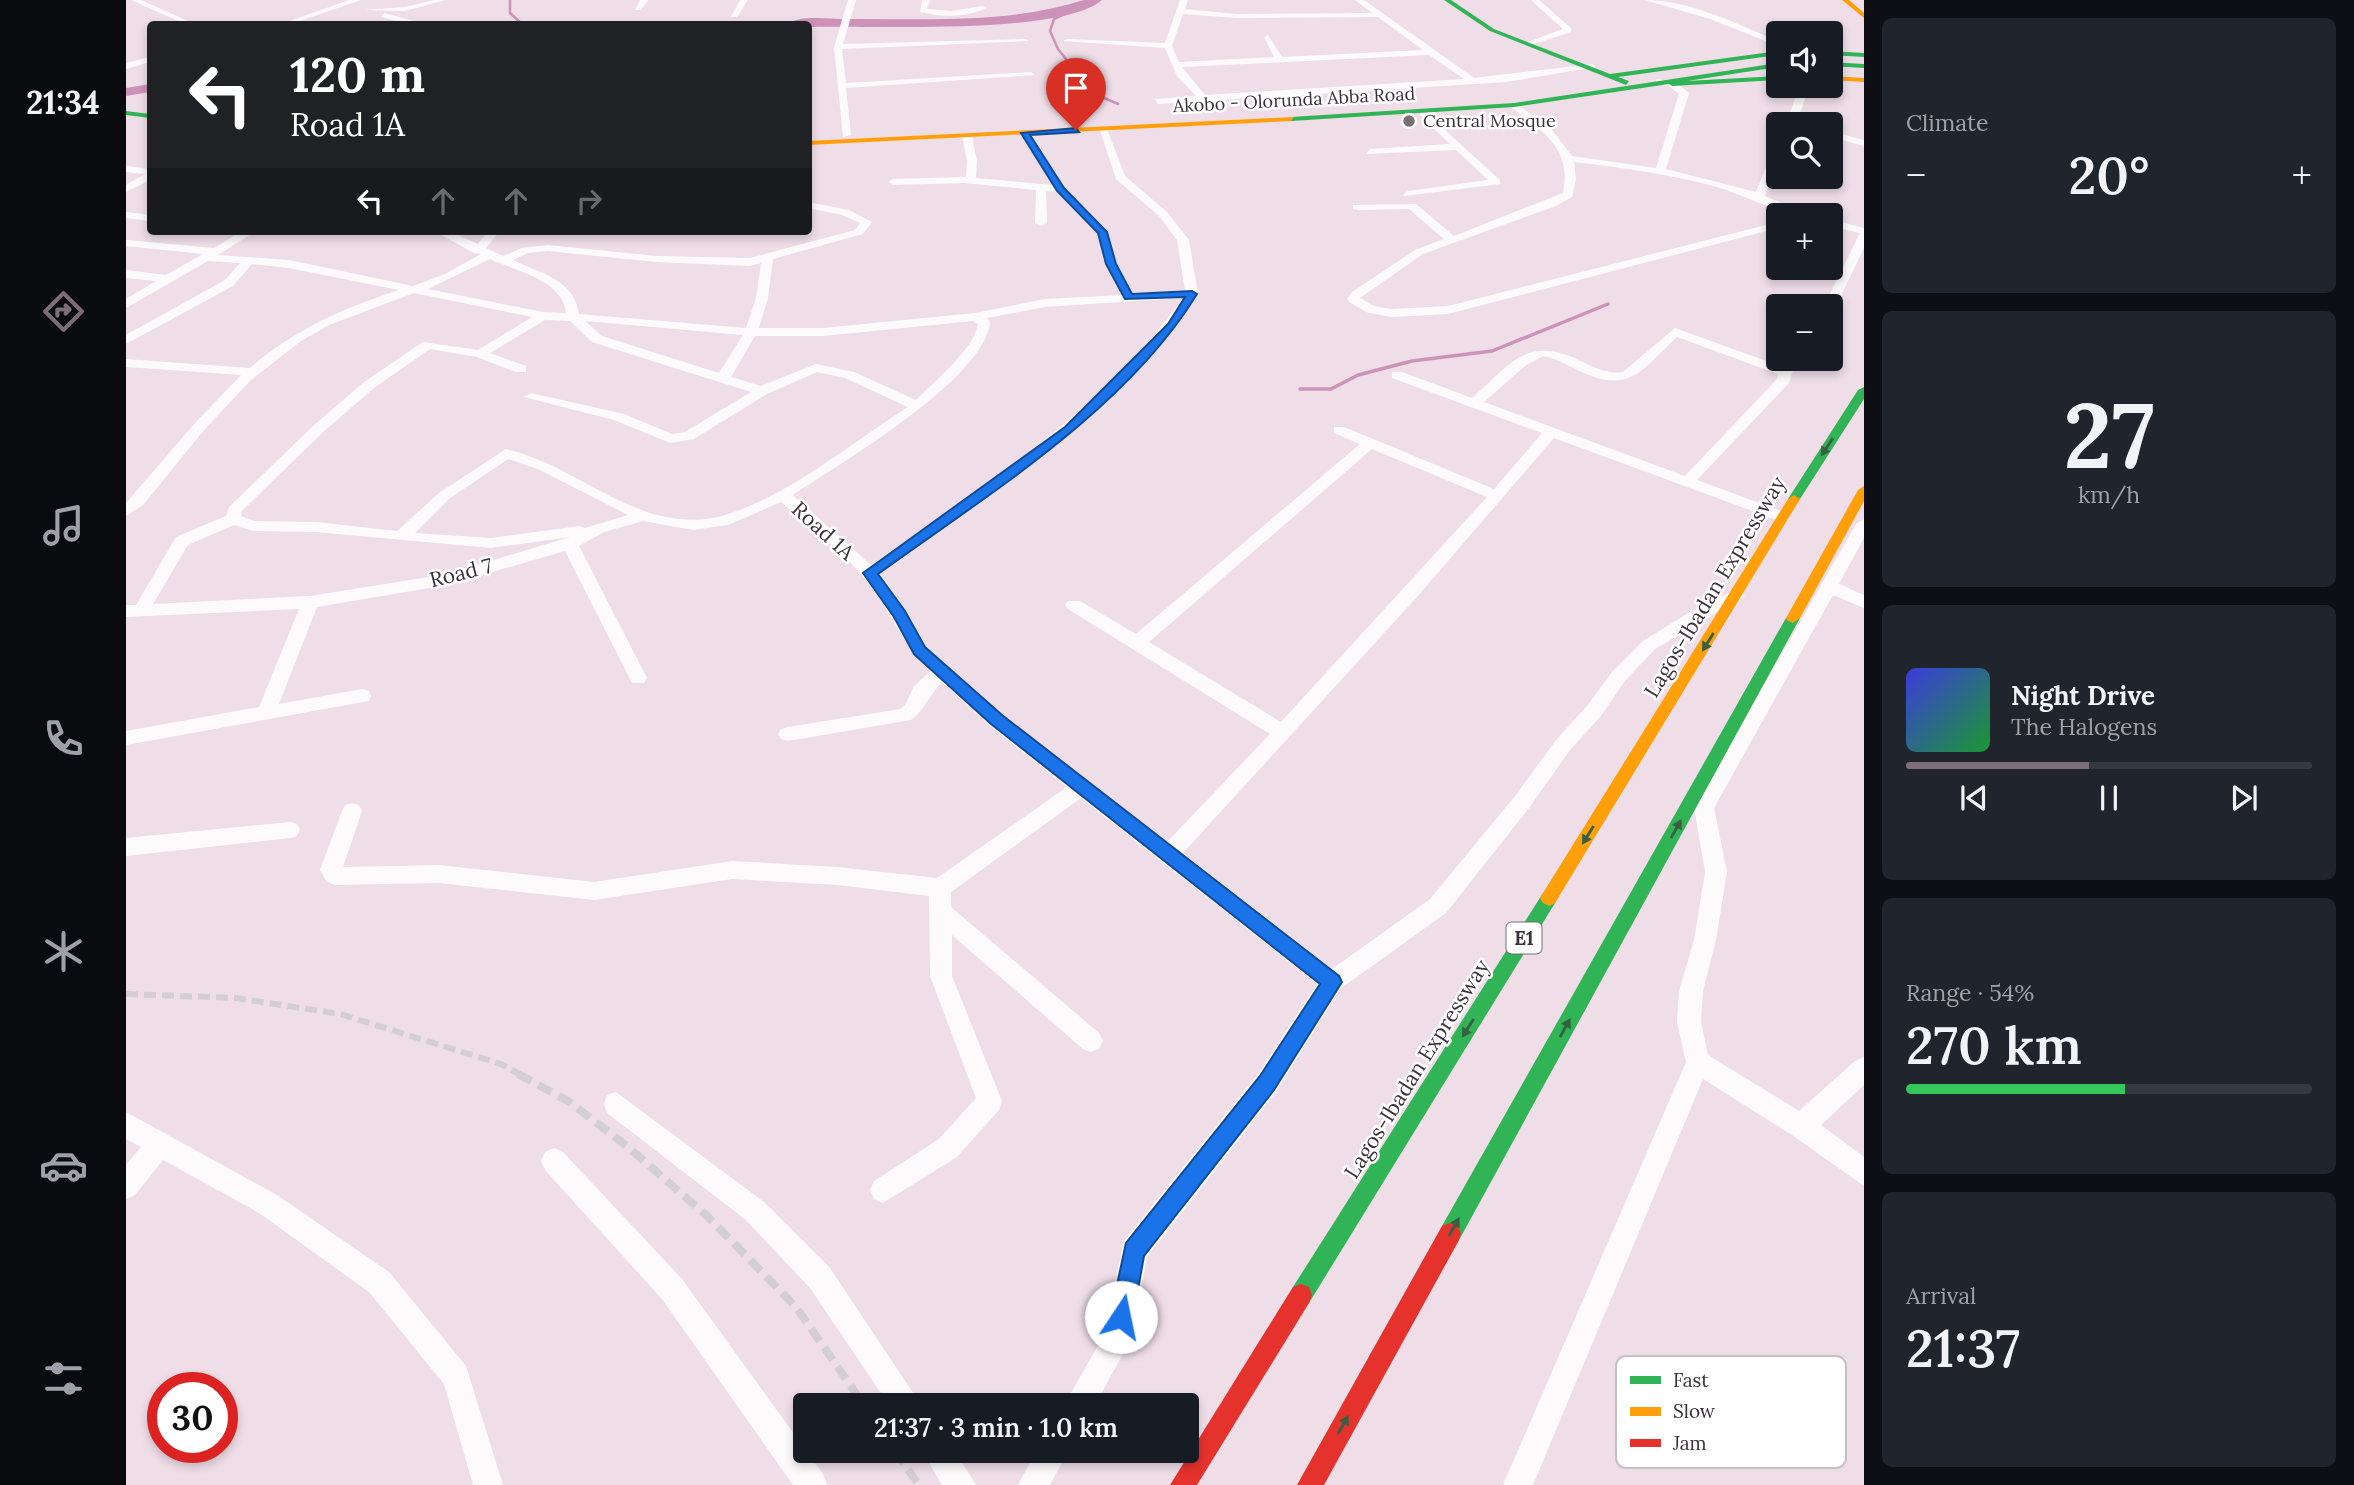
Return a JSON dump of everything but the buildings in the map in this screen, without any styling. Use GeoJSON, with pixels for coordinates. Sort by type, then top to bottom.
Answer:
{"type":"FeatureCollection","features":[{"type":"Feature","properties":{"kind":"main road"},"geometry":{"type":"LineString","coordinates":[[1447,0],[1483,25],[1619,79],[1766,64]]}},
{"type":"Feature","properties":{"kind":"main road"},"geometry":{"type":"LineString","coordinates":[[1845,0],[1864,16]]}},
{"type":"Feature","properties":{"kind":"main road"},"geometry":{"type":"LineString","coordinates":[[1843,54],[1864,55]]}},
{"type":"Feature","properties":{"kind":"main road"},"geometry":{"type":"LineString","coordinates":[[1619,79],[1766,55]]}},
{"type":"Feature","properties":{"kind":"main road"},"geometry":{"type":"LineString","coordinates":[[1843,63],[1864,64]]}},
{"type":"Feature","properties":{"kind":"main road","name":"Akobo - Olorunda Abba Road"},"geometry":{"type":"LineString","coordinates":[[812,142],[967,136],[1004,131],[1025,133],[1102,129],[1514,105],[1766,65]]}},
{"type":"Feature","properties":{"kind":"main road","name":"Akobo - Olorunda Abba Road"},"geometry":{"type":"LineString","coordinates":[[812,136],[1004,131],[1433,110],[1619,79]]}},
{"type":"Feature","properties":{"kind":"main road"},"geometry":{"type":"LineString","coordinates":[[1664,83],[1766,79]]}},
{"type":"Feature","properties":{"kind":"main road"},"geometry":{"type":"LineString","coordinates":[[1843,79],[1864,80]]}},
{"type":"Feature","properties":{"kind":"main road"},"geometry":{"type":"LineString","coordinates":[[126,113],[147,116]]}},
{"type":"Feature","properties":{"kind":"main road"},"geometry":{"type":"LineString","coordinates":[[126,119],[147,122]]}},
{"type":"Feature","properties":{"kind":"main road","name":"Lagos-Ibadan Expressway"},"geometry":{"type":"LineString","coordinates":[[1183,1485],[1864,390]]}},
{"type":"Feature","properties":{"kind":"main road"},"geometry":{"type":"LineString","coordinates":[[1310,1485],[1864,491]]}},
{"type":"Feature","properties":{"kind":"street"},"geometry":{"type":"LineString","coordinates":[[135,0],[184,21]]}},
{"type":"Feature","properties":{"kind":"street"},"geometry":{"type":"LineString","coordinates":[[294,21],[357,0]]}},
{"type":"Feature","properties":{"kind":"street"},"geometry":{"type":"LineString","coordinates":[[368,10],[405,9],[442,0]]}},
{"type":"Feature","properties":{"kind":"street"},"geometry":{"type":"LineString","coordinates":[[571,0],[585,0]]}},
{"type":"Feature","properties":{"kind":"street"},"geometry":{"type":"LineString","coordinates":[[638,8],[644,0]]}},
{"type":"Feature","properties":{"kind":"street"},"geometry":{"type":"LineString","coordinates":[[734,15],[744,0]]}},
{"type":"Feature","properties":{"kind":"street"},"geometry":{"type":"LineString","coordinates":[[846,135],[838,47],[852,0]]}},
{"type":"Feature","properties":{"kind":"street"},"geometry":{"type":"LineString","coordinates":[[926,0],[923,10],[929,12],[967,12],[982,8]]}},
{"type":"Feature","properties":{"kind":"street"},"geometry":{"type":"LineString","coordinates":[[1184,0],[1168,46],[1181,76],[1202,97]]}},
{"type":"Feature","properties":{"kind":"street"},"geometry":{"type":"LineString","coordinates":[[1359,0],[1376,15],[1472,81]]}},
{"type":"Feature","properties":{"kind":"street"},"geometry":{"type":"LineString","coordinates":[[1531,44],[1569,30],[1535,0]]}},
{"type":"Feature","properties":{"kind":"street"},"geometry":{"type":"LineString","coordinates":[[1649,0],[1713,17],[1766,39]]}},
{"type":"Feature","properties":{"kind":"street"},"geometry":{"type":"LineString","coordinates":[[346,4],[405,21]]}},
{"type":"Feature","properties":{"kind":"street"},"geometry":{"type":"LineString","coordinates":[[1180,11],[1237,16],[1376,15]]}},
{"type":"Feature","properties":{"kind":"street"},"geometry":{"type":"LineString","coordinates":[[1268,37],[1279,60]]}},
{"type":"Feature","properties":{"kind":"street"},"geometry":{"type":"LineString","coordinates":[[838,47],[1025,41]]}},
{"type":"Feature","properties":{"kind":"street"},"geometry":{"type":"LineString","coordinates":[[1067,41],[1168,46]]}},
{"type":"Feature","properties":{"kind":"street"},"geometry":{"type":"LineString","coordinates":[[1176,65],[1429,52]]}},
{"type":"Feature","properties":{"kind":"street"},"geometry":{"type":"LineString","coordinates":[[126,66],[147,61]]}},
{"type":"Feature","properties":{"kind":"street"},"geometry":{"type":"LineString","coordinates":[[1158,101],[1472,81],[1592,67]]}},
{"type":"Feature","properties":{"kind":"street"},"geometry":{"type":"LineString","coordinates":[[840,86],[1031,75]]}},
{"type":"Feature","properties":{"kind":"street"},"geometry":{"type":"LineString","coordinates":[[1661,169],[1684,97],[1682,90],[1664,83]]}},
{"type":"Feature","properties":{"kind":"street"},"geometry":{"type":"LineString","coordinates":[[1514,105],[1557,137],[1570,159],[1571,183],[1568,195],[1552,204],[1419,252],[1353,299],[1370,309],[1391,313],[1448,310],[1766,228]]}},
{"type":"Feature","properties":{"kind":"street"},"geometry":{"type":"LineString","coordinates":[[1408,194],[1496,182],[1456,147],[1433,110]]}},
{"type":"Feature","properties":{"kind":"street"},"geometry":{"type":"LineString","coordinates":[[870,573],[1069,430],[1172,326],[1192,294],[1183,240],[1163,214],[1120,177],[1102,129]]}},
{"type":"Feature","properties":{"kind":"street"},"geometry":{"type":"LineString","coordinates":[[1025,133],[1060,189],[1102,232],[1111,264],[1129,297]]}},
{"type":"Feature","properties":{"kind":"street"},"geometry":{"type":"LineString","coordinates":[[967,136],[972,161],[971,181]]}},
{"type":"Feature","properties":{"kind":"street"},"geometry":{"type":"LineString","coordinates":[[1843,137],[1864,143]]}},
{"type":"Feature","properties":{"kind":"street"},"geometry":{"type":"LineString","coordinates":[[1370,152],[1456,147]]}},
{"type":"Feature","properties":{"kind":"street"},"geometry":{"type":"LineString","coordinates":[[1570,159],[1661,169],[1760,195],[1778,203]]}},
{"type":"Feature","properties":{"kind":"street"},"geometry":{"type":"LineString","coordinates":[[126,169],[147,173]]}},
{"type":"Feature","properties":{"kind":"street"},"geometry":{"type":"LineString","coordinates":[[126,189],[147,176]]}},
{"type":"Feature","properties":{"kind":"street"},"geometry":{"type":"LineString","coordinates":[[1760,195],[1766,180]]}},
{"type":"Feature","properties":{"kind":"street"},"geometry":{"type":"LineString","coordinates":[[893,182],[971,181],[1060,189]]}},
{"type":"Feature","properties":{"kind":"street"},"geometry":{"type":"LineString","coordinates":[[1041,188],[1041,223]]}},
{"type":"Feature","properties":{"kind":"street"},"geometry":{"type":"LineString","coordinates":[[126,511],[138,502],[194,433],[252,372],[280,347],[326,322],[457,275],[489,256],[548,248],[722,263],[766,259],[859,232],[866,222],[853,215],[812,206]]}},
{"type":"Feature","properties":{"kind":"street"},"geometry":{"type":"LineString","coordinates":[[1357,207],[1412,206],[1451,239]]}},
{"type":"Feature","properties":{"kind":"street"},"geometry":{"type":"LineString","coordinates":[[126,215],[147,218]]}},
{"type":"Feature","properties":{"kind":"street"},"geometry":{"type":"LineString","coordinates":[[1836,294],[1864,233],[1843,226]]}},
{"type":"Feature","properties":{"kind":"street"},"geometry":{"type":"LineString","coordinates":[[126,304],[242,235]]}},
{"type":"Feature","properties":{"kind":"street"},"geometry":{"type":"LineString","coordinates":[[448,235],[559,286],[571,299],[573,317],[597,339],[762,391]]}},
{"type":"Feature","properties":{"kind":"street"},"geometry":{"type":"LineString","coordinates":[[489,256],[493,235]]}},
{"type":"Feature","properties":{"kind":"street"},"geometry":{"type":"LineString","coordinates":[[526,250],[540,236]]}},
{"type":"Feature","properties":{"kind":"street"},"geometry":{"type":"LineString","coordinates":[[126,243],[249,261],[289,264],[543,316],[751,332],[823,332],[975,317],[1045,303],[1192,294]]}},
{"type":"Feature","properties":{"kind":"street"},"geometry":{"type":"LineString","coordinates":[[723,378],[751,332],[762,298],[766,259]]}},
{"type":"Feature","properties":{"kind":"street"},"geometry":{"type":"LineString","coordinates":[[126,340],[229,283],[249,261]]}},
{"type":"Feature","properties":{"kind":"street"},"geometry":{"type":"LineString","coordinates":[[126,274],[166,279]]}},
{"type":"Feature","properties":{"kind":"street"},"geometry":{"type":"LineString","coordinates":[[480,354],[543,316]]}},
{"type":"Feature","properties":{"kind":"street","name":"Road 7"},"geometry":{"type":"LineString","coordinates":[[133,610],[239,608],[310,601],[447,579],[570,544],[598,528],[643,516],[693,525],[728,520],[783,495],[918,406],[961,362],[983,332],[984,323],[975,317]]}},
{"type":"Feature","properties":{"kind":"street"},"geometry":{"type":"LineString","coordinates":[[1475,403],[1494,384],[1533,355],[1548,353],[1618,379],[1633,372],[1675,332],[1785,372],[1784,380],[1688,481]]}},
{"type":"Feature","properties":{"kind":"street"},"geometry":{"type":"LineString","coordinates":[[233,519],[235,510],[318,429],[369,385],[428,345],[480,354],[521,369]]}},
{"type":"Feature","properties":{"kind":"street"},"geometry":{"type":"LineString","coordinates":[[126,363],[252,372]]}},
{"type":"Feature","properties":{"kind":"street"},"geometry":{"type":"LineString","coordinates":[[531,397],[619,417],[670,439],[698,432],[762,391],[816,368],[849,375],[918,406]]}},
{"type":"Feature","properties":{"kind":"street"},"geometry":{"type":"LineString","coordinates":[[1397,376],[1783,517]]}},
{"type":"Feature","properties":{"kind":"street"},"geometry":{"type":"LineString","coordinates":[[1339,430],[1498,496]]}},
{"type":"Feature","properties":{"kind":"street"},"geometry":{"type":"LineString","coordinates":[[1168,855],[1283,733],[1498,496],[1552,431]]}},
{"type":"Feature","properties":{"kind":"street"},"geometry":{"type":"LineString","coordinates":[[1137,643],[1370,443]]}},
{"type":"Feature","properties":{"kind":"street"},"geometry":{"type":"LineString","coordinates":[[401,537],[444,496],[506,453],[525,458],[643,516]]}},
{"type":"Feature","properties":{"kind":"street","name":"Road 1A"},"geometry":{"type":"LineString","coordinates":[[783,495],[870,573],[895,606],[919,650],[942,671],[1080,788],[1332,982]]}},
{"type":"Feature","properties":{"kind":"street"},"geometry":{"type":"LineString","coordinates":[[133,610],[182,541],[233,519],[253,526],[316,527],[401,537],[491,543],[598,528]]}},
{"type":"Feature","properties":{"kind":"street"},"geometry":{"type":"LineString","coordinates":[[1518,1485],[1698,1062],[1689,1022],[1691,991],[1704,940],[1716,872],[1704,808],[1864,524]]}},
{"type":"Feature","properties":{"kind":"street"},"geometry":{"type":"LineString","coordinates":[[570,544],[638,678]]}},
{"type":"Feature","properties":{"kind":"street"},"geometry":{"type":"LineString","coordinates":[[1830,587],[1864,602]]}},
{"type":"Feature","properties":{"kind":"street"},"geometry":{"type":"LineString","coordinates":[[1086,1393],[1117,1339],[1134,1251],[1267,1083],[1332,982],[1438,906],[1618,677],[1649,645],[1699,614],[1737,596]]}},
{"type":"Feature","properties":{"kind":"street"},"geometry":{"type":"LineString","coordinates":[[266,714],[310,601]]}},
{"type":"Feature","properties":{"kind":"street"},"geometry":{"type":"LineString","coordinates":[[1074,605],[1283,733]]}},
{"type":"Feature","properties":{"kind":"street"},"geometry":{"type":"LineString","coordinates":[[788,734],[904,715],[912,710],[921,691],[942,671]]}},
{"type":"Feature","properties":{"kind":"street"},"geometry":{"type":"LineString","coordinates":[[126,738],[362,696]]}},
{"type":"Feature","properties":{"kind":"street"},"geometry":{"type":"LineString","coordinates":[[940,900],[1080,788]]}},
{"type":"Feature","properties":{"kind":"street"},"geometry":{"type":"LineString","coordinates":[[352,811],[331,870],[335,876],[439,874],[594,891],[732,870],[837,876],[940,900],[1091,1041]]}},
{"type":"Feature","properties":{"kind":"street"},"geometry":{"type":"LineString","coordinates":[[126,847],[290,830]]}},
{"type":"Feature","properties":{"kind":"street"},"geometry":{"type":"LineString","coordinates":[[883,1190],[948,1147],[990,1101],[942,976],[940,900]]}},
{"type":"Feature","properties":{"kind":"street"},"geometry":{"type":"LineString","coordinates":[[1698,1062],[1801,1126],[1864,1173]]}},
{"type":"Feature","properties":{"kind":"street"},"geometry":{"type":"LineString","coordinates":[[1801,1126],[1864,1069]]}},
{"type":"Feature","properties":{"kind":"street"},"geometry":{"type":"LineString","coordinates":[[616,1104],[755,1211],[774,1230],[820,1278],[898,1393]]}},
{"type":"Feature","properties":{"kind":"street"},"geometry":{"type":"LineString","coordinates":[[126,1125],[268,1204],[379,1282],[456,1376],[488,1485]]}},
{"type":"Feature","properties":{"kind":"street"},"geometry":{"type":"LineString","coordinates":[[126,1186],[160,1144]]}},
{"type":"Feature","properties":{"kind":"street"},"geometry":{"type":"LineString","coordinates":[[554,1161],[672,1289],[812,1485]]}},
{"type":"Feature","properties":{"kind":"street"},"geometry":{"type":"LineString","coordinates":[[945,1463],[961,1485]]}},
{"type":"Feature","properties":{"kind":"street"},"geometry":{"type":"LineString","coordinates":[[1033,1485],[1047,1463]]}},
{"type":"Feature","properties":{"kind":"waterway"},"geometry":{"type":"LineString","coordinates":[[510,0],[510,13],[519,21]]}},
{"type":"Feature","properties":{"kind":"waterway"},"geometry":{"type":"LineString","coordinates":[[812,24],[989,21],[1064,11],[1096,0]]}},
{"type":"Feature","properties":{"kind":"waterway"},"geometry":{"type":"LineString","coordinates":[[1077,8],[1054,19],[1050,31],[1058,49],[1093,93],[1118,104]]}},
{"type":"Feature","properties":{"kind":"waterway"},"geometry":{"type":"LineString","coordinates":[[126,92],[147,88]]}},
{"type":"Feature","properties":{"kind":"waterway"},"geometry":{"type":"LineString","coordinates":[[1300,389],[1331,389],[1358,375],[1412,361],[1492,351],[1608,304]]}},
{"type":"Feature","properties":{"kind":"railway"},"geometry":{"type":"LineString","coordinates":[[126,994],[236,998],[340,1014],[501,1064],[521,1075]]}},
{"type":"Feature","properties":{"kind":"railway"},"geometry":{"type":"LineString","coordinates":[[518,1074],[568,1101],[628,1147],[707,1216],[796,1307],[856,1393]]}},
{"type":"Feature","properties":{"kind":"railway"},"geometry":{"type":"LineString","coordinates":[[903,1463],[919,1485]]}},
{"type":"Feature","properties":{"kind":"traffic: fast"},"geometry":{"type":"LineString","coordinates":[[1447,0],[1492,30],[1626,83]]}},
{"type":"Feature","properties":{"kind":"traffic: fast"},"geometry":{"type":"LineString","coordinates":[[1843,54],[1864,55]]}},
{"type":"Feature","properties":{"kind":"traffic: fast"},"geometry":{"type":"LineString","coordinates":[[1612,76],[1766,55]]}},
{"type":"Feature","properties":{"kind":"traffic: fast"},"geometry":{"type":"LineString","coordinates":[[1843,65],[1864,66]]}},
{"type":"Feature","properties":{"kind":"traffic: fast"},"geometry":{"type":"LineString","coordinates":[[1291,119],[1514,105],[1766,67]]}},
{"type":"Feature","properties":{"kind":"traffic: fast"},"geometry":{"type":"LineString","coordinates":[[1672,84],[1766,79]]}},
{"type":"Feature","properties":{"kind":"traffic: fast"},"geometry":{"type":"LineString","coordinates":[[126,113],[147,116]]}},
{"type":"Feature","properties":{"kind":"traffic: fast"},"geometry":{"type":"LineString","coordinates":[[1794,499],[1864,390]]}},
{"type":"Feature","properties":{"kind":"traffic: fast"},"geometry":{"type":"LineString","coordinates":[[1450,1234],[1793,618]]}},
{"type":"Feature","properties":{"kind":"traffic: fast"},"geometry":{"type":"LineString","coordinates":[[1301,1295],[1549,898]]}},
{"type":"Feature","properties":{"kind":"traffic: slow"},"geometry":{"type":"LineString","coordinates":[[1845,0],[1864,16]]}},
{"type":"Feature","properties":{"kind":"traffic: slow"},"geometry":{"type":"LineString","coordinates":[[1843,79],[1864,80]]}},
{"type":"Feature","properties":{"kind":"traffic: slow"},"geometry":{"type":"LineString","coordinates":[[812,143],[1291,119]]}},
{"type":"Feature","properties":{"kind":"traffic: slow"},"geometry":{"type":"LineString","coordinates":[[1793,618],[1864,490]]}},
{"type":"Feature","properties":{"kind":"traffic: slow"},"geometry":{"type":"LineString","coordinates":[[1549,898],[1794,499]]}},
{"type":"Feature","properties":{"kind":"traffic: jam"},"geometry":{"type":"LineString","coordinates":[[1310,1485],[1450,1234]]}},
{"type":"Feature","properties":{"kind":"traffic: jam"},"geometry":{"type":"LineString","coordinates":[[1183,1485],[1301,1295]]}},
{"type":"Feature","properties":{"kind":"place","name":"Central Mosque"},"geometry":{"type":"Point","coordinates":[1409,121]}},
{"type":"Feature","properties":{"kind":"route"},"geometry":{"type":"LineString","coordinates":[[1076,130],[1025,133],[1060,189],[1102,232],[1107,242],[1111,264],[1129,297],[1192,294],[1172,326],[1069,430],[870,573],[900,615],[919,650],[996,720],[1332,982],[1267,1083],[1134,1251],[1121,1317]]}}]}
